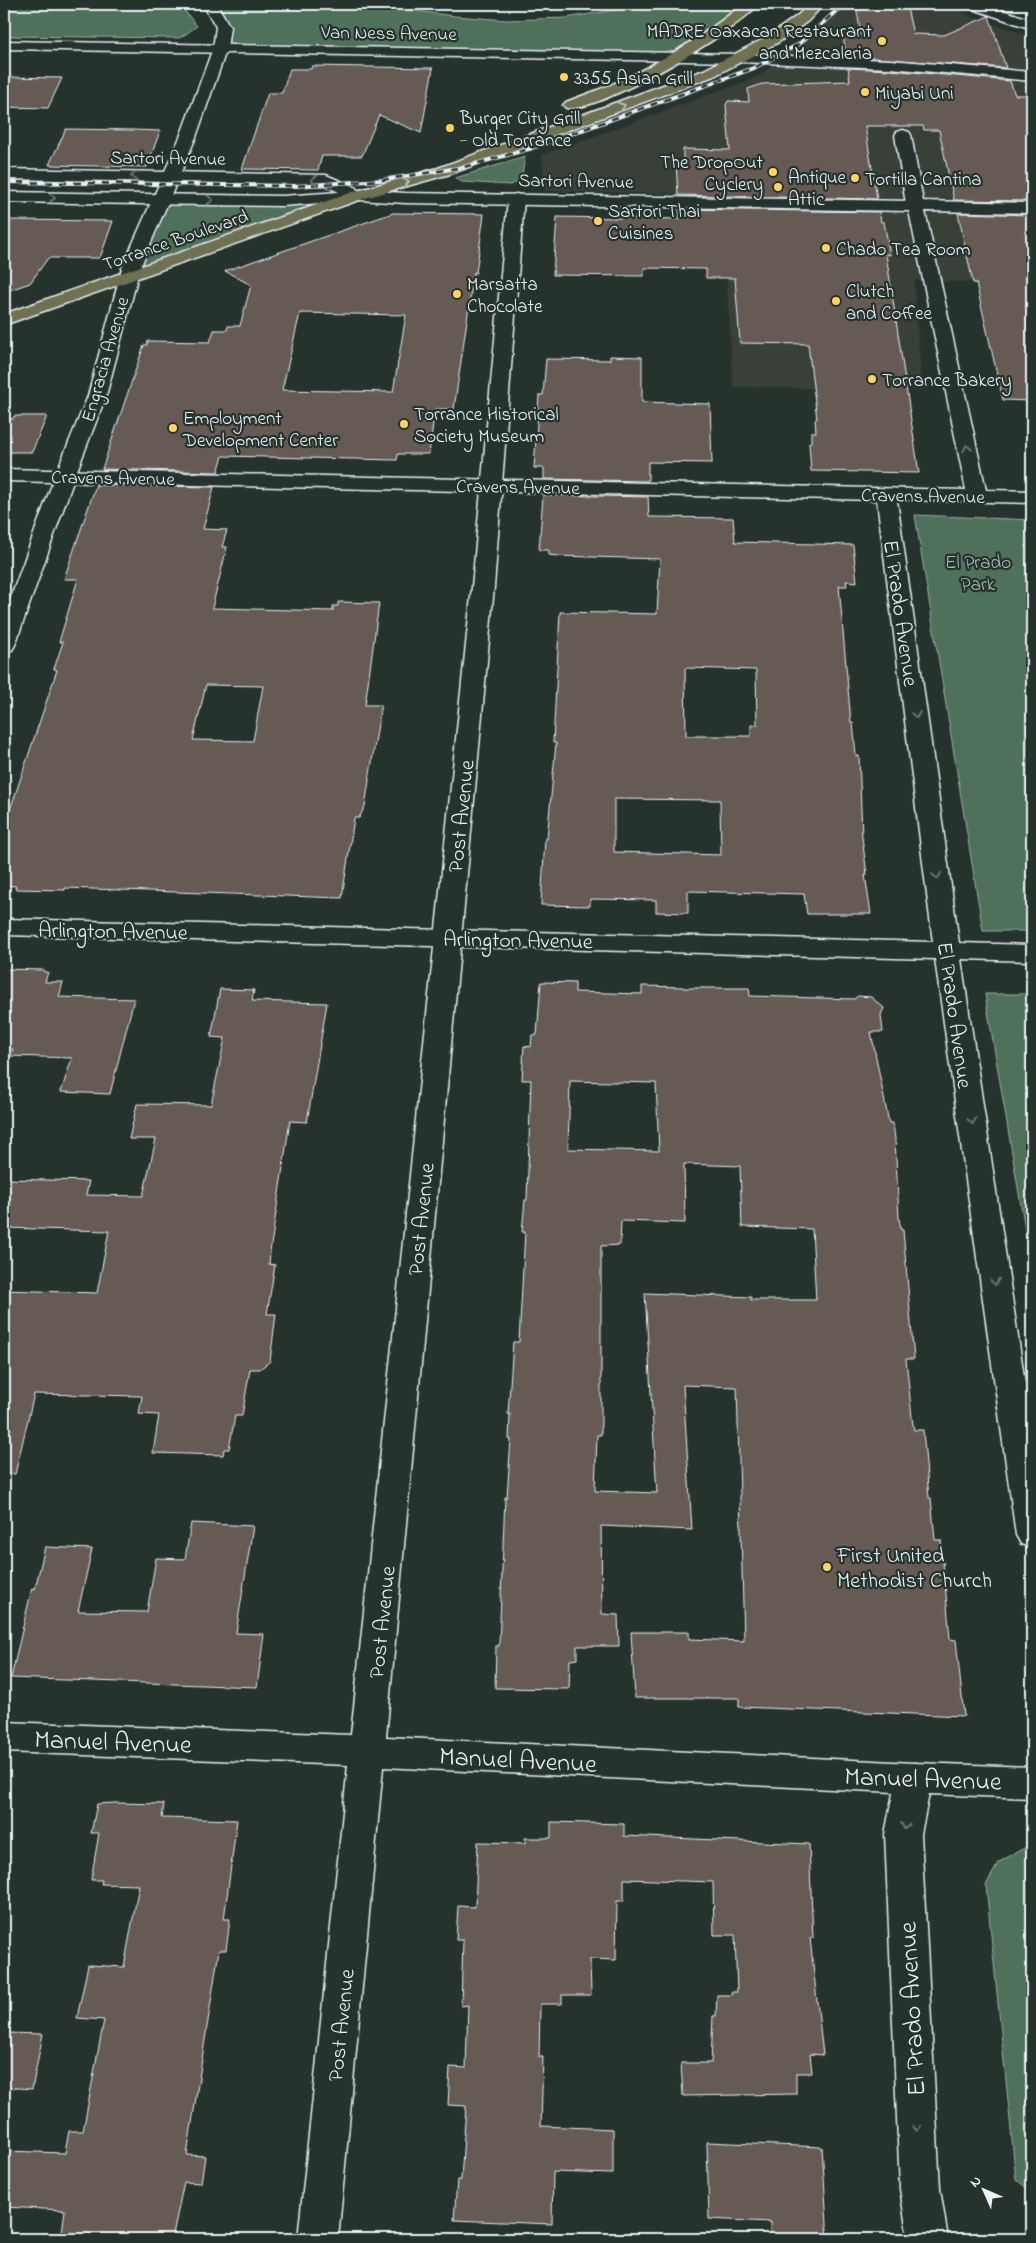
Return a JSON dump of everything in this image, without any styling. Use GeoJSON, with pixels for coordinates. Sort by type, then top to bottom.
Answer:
{"type":"FeatureCollection","features":[{"type":"Feature","properties":{"kind":"main road"},"geometry":{"type":"LineString","coordinates":[[555,111],[617,75],[677,57],[720,30],[752,4]]}},
{"type":"Feature","properties":{"kind":"main road","name":"Torrance Boulevard"},"geometry":{"type":"LineString","coordinates":[[4,320],[128,278],[359,195],[444,171],[665,90],[739,58],[774,40],[803,18],[817,4]]}},
{"type":"Feature","properties":{"kind":"main road","name":"Torrance Boulevard"},"geometry":{"type":"LineString","coordinates":[[359,195],[391,173],[427,160]]}},
{"type":"Feature","properties":{"kind":"street","name":"Engracia Avenue"},"geometry":{"type":"LineString","coordinates":[[4,645],[65,476],[101,384],[128,278],[188,138],[220,48],[223,27],[210,4]]}},
{"type":"Feature","properties":{"kind":"street"},"geometry":{"type":"LineString","coordinates":[[972,4],[1032,25]]}},
{"type":"Feature","properties":{"kind":"street","name":"Van Ness Avenue"},"geometry":{"type":"LineString","coordinates":[[4,45],[739,58],[949,68],[1032,77]]}},
{"type":"Feature","properties":{"kind":"street"},"geometry":{"type":"LineString","coordinates":[[579,56],[617,75]]}},
{"type":"Feature","properties":{"kind":"street"},"geometry":{"type":"LineString","coordinates":[[904,135],[913,198],[977,496]]}},
{"type":"Feature","properties":{"kind":"street","name":"Sartori Avenue"},"geometry":{"type":"LineString","coordinates":[[4,174],[326,180],[359,195]]}},
{"type":"Feature","properties":{"kind":"street","name":"Sartori Avenue"},"geometry":{"type":"LineString","coordinates":[[4,197],[282,202],[359,195],[1032,208]]}},
{"type":"Feature","properties":{"kind":"street","name":"Post Avenue"},"geometry":{"type":"LineString","coordinates":[[318,2239],[368,1751],[492,485],[516,199]]}},
{"type":"Feature","properties":{"kind":"street","name":"Cravens Avenue"},"geometry":{"type":"LineString","coordinates":[[4,475],[1032,497]]}},
{"type":"Feature","properties":{"kind":"street","name":"El Prado Avenue"},"geometry":{"type":"LineString","coordinates":[[886,494],[947,952],[1032,1535]]}},
{"type":"Feature","properties":{"kind":"street","name":"Arlington Avenue"},"geometry":{"type":"LineString","coordinates":[[4,927],[1032,953]]}},
{"type":"Feature","properties":{"kind":"street","name":"Manuel Avenue"},"geometry":{"type":"LineString","coordinates":[[4,1737],[368,1751],[914,1778],[1032,1782]]}},
{"type":"Feature","properties":{"kind":"street","name":"El Prado Avenue"},"geometry":{"type":"LineString","coordinates":[[914,1778],[903,1834],[920,2189],[928,2239]]}},
{"type":"Feature","properties":{"kind":"shaded area"},"geometry":{"type":"Polygon","coordinates":[[[843,4],[944,4],[979,20],[1032,36],[1032,283],[914,281],[922,390],[733,387],[722,195],[545,191],[542,155],[760,76],[843,4]]]}},
{"type":"Feature","properties":{"kind":"green space"},"geometry":{"type":"Polygon","coordinates":[[[4,4],[179,4],[197,26],[180,38],[4,36],[4,4]]]}},
{"type":"Feature","properties":{"kind":"green space"},"geometry":{"type":"Polygon","coordinates":[[[210,4],[381,4],[394,8],[454,16],[507,20],[566,18],[650,4],[751,4],[720,30],[677,57],[220,48],[217,13],[210,4]]]}},
{"type":"Feature","properties":{"kind":"green space"},"geometry":{"type":"Polygon","coordinates":[[[525,157],[521,181],[510,185],[462,182],[455,178],[525,157]]]}},
{"type":"Feature","properties":{"kind":"green space"},"geometry":{"type":"Polygon","coordinates":[[[162,199],[282,201],[332,205],[128,278],[162,199]]]}},
{"type":"Feature","properties":{"kind":"green space","name":"El Prado Park"},"geometry":{"type":"Polygon","coordinates":[[[915,515],[1032,520],[1032,931],[983,931],[915,515]]]}},
{"type":"Feature","properties":{"kind":"green space"},"geometry":{"type":"Polygon","coordinates":[[[985,994],[1032,994],[1032,1270],[985,994]]]}},
{"type":"Feature","properties":{"kind":"green space"},"geometry":{"type":"Polygon","coordinates":[[[1026,1847],[1032,1848],[1032,2193],[1016,2179],[986,1885],[999,1862],[1026,1847]]]}},
{"type":"Feature","properties":{"kind":"building"},"geometry":{"type":"Polygon","coordinates":[[[861,4],[906,4],[913,34],[944,35],[989,16],[1006,68],[846,56],[843,35],[861,35],[856,6],[861,6],[861,4]]]}},
{"type":"Feature","properties":{"kind":"building"},"geometry":{"type":"Polygon","coordinates":[[[312,66],[433,68],[421,133],[379,115],[362,156],[322,156],[318,170],[242,169],[268,93],[282,93],[290,69],[311,69],[312,66]]]}},
{"type":"Feature","properties":{"kind":"building"},"geometry":{"type":"Polygon","coordinates":[[[848,68],[1010,81],[1015,95],[1032,95],[1032,201],[954,200],[939,130],[924,130],[923,126],[865,126],[877,199],[678,195],[676,162],[683,162],[683,149],[730,150],[726,105],[728,101],[749,102],[748,89],[762,84],[850,81],[848,68]]]}},
{"type":"Feature","properties":{"kind":"building"},"geometry":{"type":"Polygon","coordinates":[[[4,77],[62,78],[48,108],[4,107],[4,77]]]}},
{"type":"Feature","properties":{"kind":"building"},"geometry":{"type":"Polygon","coordinates":[[[66,129],[160,131],[147,167],[49,165],[66,129]]]}},
{"type":"Feature","properties":{"kind":"building"},"geometry":{"type":"Polygon","coordinates":[[[679,209],[879,212],[881,222],[884,222],[890,255],[886,254],[919,473],[811,471],[809,443],[811,442],[811,432],[816,432],[815,419],[817,419],[808,344],[740,343],[735,278],[706,278],[706,269],[644,268],[644,276],[553,275],[557,217],[680,219],[679,209]]]}},
{"type":"Feature","properties":{"kind":"building"},"geometry":{"type":"Polygon","coordinates":[[[393,213],[484,214],[454,409],[435,409],[429,454],[398,454],[397,460],[223,456],[218,472],[102,469],[144,345],[147,345],[148,341],[210,342],[214,330],[227,330],[228,326],[240,326],[251,285],[225,271],[393,213]],[[300,313],[282,390],[393,392],[406,315],[300,313]]]}},
{"type":"Feature","properties":{"kind":"building"},"geometry":{"type":"Polygon","coordinates":[[[958,213],[1032,215],[1032,401],[1003,400],[976,283],[973,283],[958,213]]]}},
{"type":"Feature","properties":{"kind":"building"},"geometry":{"type":"Polygon","coordinates":[[[4,220],[113,221],[100,258],[48,258],[30,283],[4,292],[4,220]]]}},
{"type":"Feature","properties":{"kind":"building"},"geometry":{"type":"Polygon","coordinates":[[[610,356],[642,357],[642,402],[710,404],[712,463],[648,462],[648,481],[544,479],[544,468],[534,468],[539,395],[543,395],[546,359],[610,360],[610,356]]]}},
{"type":"Feature","properties":{"kind":"building"},"geometry":{"type":"Polygon","coordinates":[[[14,416],[47,416],[32,452],[4,452],[4,419],[13,419],[14,416]]]}},
{"type":"Feature","properties":{"kind":"building"},"geometry":{"type":"Polygon","coordinates":[[[96,485],[214,487],[203,529],[227,530],[222,547],[227,547],[212,608],[333,611],[333,606],[338,606],[338,602],[379,603],[365,705],[381,705],[365,806],[359,818],[354,818],[342,898],[65,888],[65,890],[15,889],[16,886],[4,885],[4,828],[57,670],[54,669],[63,642],[59,642],[78,579],[64,579],[96,485]],[[206,685],[193,740],[253,741],[263,686],[206,685]]]}},
{"type":"Feature","properties":{"kind":"building"},"geometry":{"type":"Polygon","coordinates":[[[543,495],[648,497],[649,517],[733,518],[735,542],[853,545],[857,582],[846,581],[847,586],[839,586],[851,723],[853,723],[856,756],[859,756],[862,837],[871,914],[807,914],[804,894],[688,891],[688,913],[656,912],[656,900],[590,899],[590,906],[541,905],[545,839],[547,839],[556,743],[553,743],[560,612],[657,614],[660,559],[558,556],[549,555],[549,550],[539,550],[543,495]],[[685,668],[686,736],[751,736],[751,725],[757,725],[756,670],[685,668]],[[614,799],[614,852],[721,855],[720,800],[614,799]]]}},
{"type":"Feature","properties":{"kind":"building"},"geometry":{"type":"Polygon","coordinates":[[[4,969],[44,970],[44,972],[48,972],[45,982],[63,982],[59,997],[134,999],[110,1094],[61,1092],[72,1058],[11,1056],[13,1049],[4,1049],[4,969]]]}},
{"type":"Feature","properties":{"kind":"building"},"geometry":{"type":"Polygon","coordinates":[[[541,982],[575,983],[575,992],[642,994],[642,986],[749,988],[750,996],[854,999],[858,996],[871,997],[884,1008],[881,1015],[883,1032],[871,1032],[889,1123],[893,1123],[895,1139],[899,1218],[901,1230],[903,1230],[914,1359],[906,1359],[912,1418],[914,1430],[923,1430],[935,1540],[941,1540],[950,1639],[956,1640],[964,1716],[739,1707],[739,1698],[635,1698],[631,1632],[689,1632],[689,1639],[744,1641],[737,1387],[683,1385],[692,1530],[601,1526],[602,1614],[618,1615],[619,1646],[577,1646],[577,1659],[570,1660],[569,1689],[495,1688],[496,1646],[499,1646],[505,1497],[507,1497],[511,1439],[509,1439],[510,1414],[508,1414],[513,1342],[519,1342],[525,1232],[522,1232],[525,1200],[527,1200],[531,1080],[522,1080],[524,1046],[531,1047],[532,1035],[537,1035],[541,982]],[[570,1081],[568,1149],[659,1151],[656,1083],[570,1081]],[[684,1164],[685,1223],[621,1221],[620,1245],[601,1246],[601,1435],[597,1435],[595,1491],[657,1493],[645,1293],[751,1297],[751,1300],[816,1300],[812,1229],[742,1227],[740,1166],[684,1164]]]}},
{"type":"Feature","properties":{"kind":"building"},"geometry":{"type":"Polygon","coordinates":[[[220,989],[254,990],[252,1001],[327,1003],[307,1122],[290,1121],[269,1264],[275,1265],[267,1314],[276,1314],[270,1361],[260,1369],[250,1369],[242,1416],[235,1416],[229,1449],[224,1449],[223,1455],[153,1453],[159,1415],[139,1414],[142,1396],[34,1394],[15,1474],[4,1473],[4,1290],[97,1293],[109,1231],[4,1228],[4,1179],[89,1181],[86,1195],[143,1196],[156,1139],[129,1139],[137,1104],[211,1105],[225,1038],[211,1037],[220,989]]]}},
{"type":"Feature","properties":{"kind":"building"},"geometry":{"type":"Polygon","coordinates":[[[191,1523],[253,1526],[236,1633],[264,1634],[257,1687],[11,1678],[32,1588],[35,1589],[45,1547],[92,1549],[78,1611],[147,1612],[156,1558],[185,1559],[191,1523]]]}},
{"type":"Feature","properties":{"kind":"building"},"geometry":{"type":"Polygon","coordinates":[[[97,1804],[164,1804],[162,1818],[237,1820],[224,1919],[230,1919],[226,1950],[219,1950],[187,2155],[205,2156],[201,2183],[184,2182],[172,2239],[61,2239],[65,2210],[4,2207],[4,2151],[65,2153],[69,2131],[83,2131],[104,2020],[77,2018],[88,1965],[124,1967],[139,1885],[101,1884],[102,1880],[91,1880],[99,1833],[91,1833],[97,1804]]]}},
{"type":"Feature","properties":{"kind":"building"},"geometry":{"type":"Polygon","coordinates":[[[551,1822],[624,1824],[624,1836],[809,1844],[813,1938],[810,1938],[823,2055],[810,2054],[812,2073],[796,2073],[796,2094],[683,2096],[681,2063],[711,2063],[713,2016],[716,2016],[717,1995],[732,1995],[731,1992],[737,1992],[735,1935],[714,1935],[713,1882],[624,1879],[624,1901],[617,1901],[616,1960],[590,1959],[591,1995],[562,1995],[562,2004],[540,2004],[539,2057],[543,2057],[541,2126],[613,2129],[613,2174],[553,2172],[552,2224],[454,2220],[457,2180],[461,2180],[466,2106],[448,2105],[450,2067],[466,2068],[468,2005],[461,2006],[463,1940],[456,1940],[458,1906],[475,1907],[478,1842],[525,1843],[525,1838],[551,1838],[551,1822]]]}},
{"type":"Feature","properties":{"kind":"building"},"geometry":{"type":"Polygon","coordinates":[[[4,2033],[43,2034],[32,2089],[4,2087],[4,2033]]]}},
{"type":"Feature","properties":{"kind":"building"},"geometry":{"type":"Polygon","coordinates":[[[707,2142],[822,2147],[828,2239],[770,2239],[770,2222],[709,2219],[707,2142]]]}},
{"type":"Feature","properties":{"kind":"railway"},"geometry":{"type":"LineString","coordinates":[[4,182],[295,186],[382,180],[464,167],[529,149],[754,68],[799,44],[844,4]]}},
{"type":"Feature","properties":{"kind":"place","name":"MADRE Oaxacan Restaurant and Mezcaleria"},"geometry":{"type":"Point","coordinates":[882,41]}},
{"type":"Feature","properties":{"kind":"place","name":"3355 Asian Grill"},"geometry":{"type":"Point","coordinates":[564,77]}},
{"type":"Feature","properties":{"kind":"place","name":"Miyabi Uni"},"geometry":{"type":"Point","coordinates":[865,92]}},
{"type":"Feature","properties":{"kind":"place","name":"Burger City Grill - Old Torrance"},"geometry":{"type":"Point","coordinates":[450,128]}},
{"type":"Feature","properties":{"kind":"place","name":"The DropOut Cyclery"},"geometry":{"type":"Point","coordinates":[773,172]}},
{"type":"Feature","properties":{"kind":"place","name":"Tortilla Cantina"},"geometry":{"type":"Point","coordinates":[855,178]}},
{"type":"Feature","properties":{"kind":"place","name":"Antique Attic"},"geometry":{"type":"Point","coordinates":[778,187]}},
{"type":"Feature","properties":{"kind":"place","name":"Sartori Thai Cuisines"},"geometry":{"type":"Point","coordinates":[598,221]}},
{"type":"Feature","properties":{"kind":"place","name":"Chado Tea Room"},"geometry":{"type":"Point","coordinates":[826,248]}},
{"type":"Feature","properties":{"kind":"place","name":"Marsatta Chocolate"},"geometry":{"type":"Point","coordinates":[457,294]}},
{"type":"Feature","properties":{"kind":"place","name":"Clutch and Coffee"},"geometry":{"type":"Point","coordinates":[836,301]}},
{"type":"Feature","properties":{"kind":"place","name":"Torrance Bakery"},"geometry":{"type":"Point","coordinates":[872,379]}},
{"type":"Feature","properties":{"kind":"place","name":"Torrance Historical Society Museum"},"geometry":{"type":"Point","coordinates":[404,424]}},
{"type":"Feature","properties":{"kind":"place","name":"Employment Development Center"},"geometry":{"type":"Point","coordinates":[173,428]}},
{"type":"Feature","properties":{"kind":"place","name":"First United Methodist Church"},"geometry":{"type":"Point","coordinates":[827,1567]}}]}
